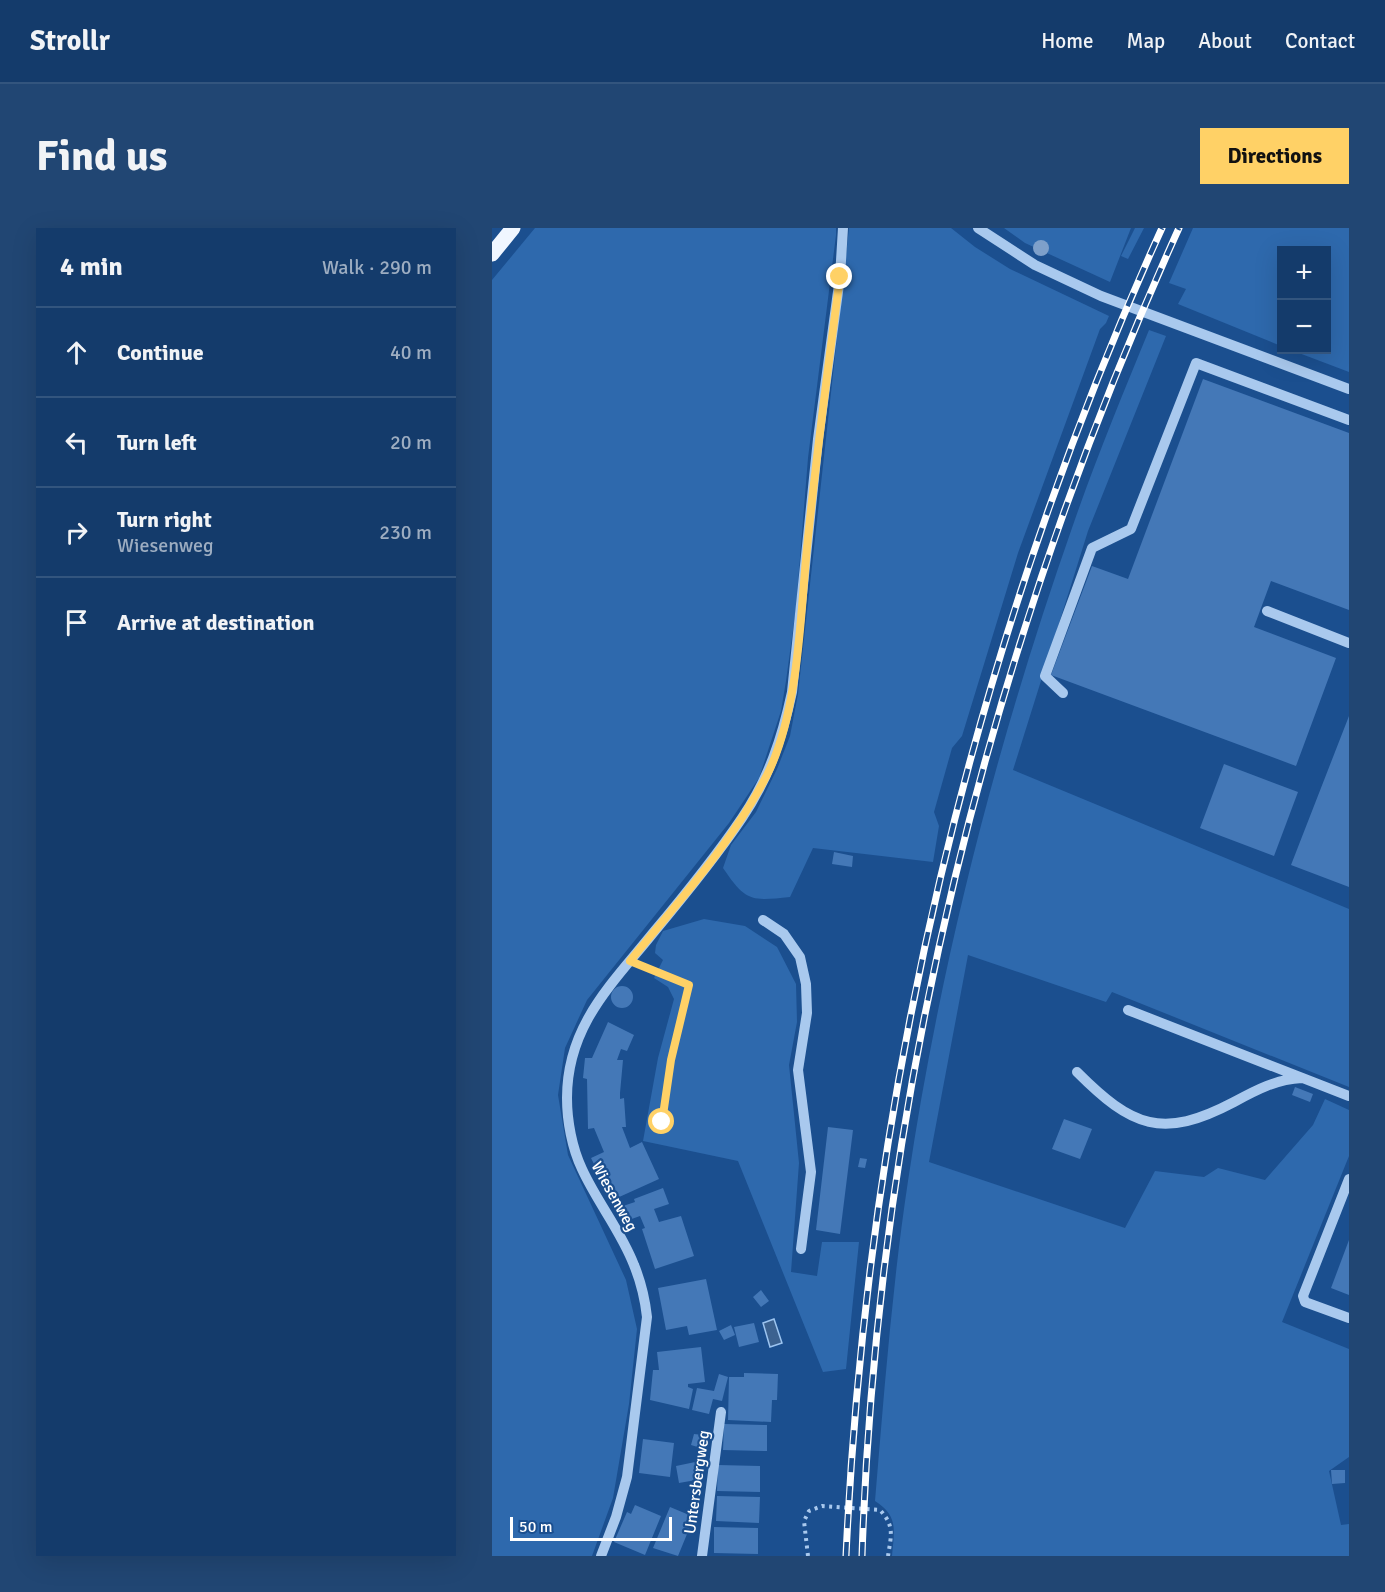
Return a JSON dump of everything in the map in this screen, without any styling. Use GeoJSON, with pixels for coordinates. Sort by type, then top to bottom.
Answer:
{"type":"FeatureCollection","features":[{"type":"Feature","properties":{"kind":"main road"},"geometry":{"type":"LineString","coordinates":[[492,254],[513,228]]}},
{"type":"Feature","properties":{"kind":"street","name":"Wiesenweg"},"geometry":{"type":"LineString","coordinates":[[601,1556],[616,1517],[627,1477],[647,1317],[644,1296],[634,1264],[581,1168],[571,1134],[567,1099],[569,1064],[581,1030],[605,989],[692,886],[743,817],[768,773],[783,734],[792,692],[818,439],[840,277],[843,228]]}},
{"type":"Feature","properties":{"kind":"street"},"geometry":{"type":"LineString","coordinates":[[978,228],[1035,265],[1101,296],[1349,389]]}},
{"type":"Feature","properties":{"kind":"street"},"geometry":{"type":"LineString","coordinates":[[1063,693],[1045,676],[1092,548],[1131,529],[1196,363],[1349,420]]}},
{"type":"Feature","properties":{"kind":"street"},"geometry":{"type":"LineString","coordinates":[[1267,611],[1349,643]]}},
{"type":"Feature","properties":{"kind":"street"},"geometry":{"type":"LineString","coordinates":[[764,920],[784,934],[800,957],[806,984],[807,1013],[798,1070],[811,1172],[801,1249]]}},
{"type":"Feature","properties":{"kind":"street"},"geometry":{"type":"LineString","coordinates":[[1128,1010],[1349,1096]]}},
{"type":"Feature","properties":{"kind":"street"},"geometry":{"type":"LineString","coordinates":[[1077,1072],[1102,1097],[1125,1113],[1136,1119],[1159,1124],[1185,1123],[1211,1114],[1258,1089],[1286,1078],[1302,1078]]}},
{"type":"Feature","properties":{"kind":"street"},"geometry":{"type":"LineString","coordinates":[[1349,1179],[1303,1296],[1305,1302],[1349,1318]]}},
{"type":"Feature","properties":{"kind":"street","name":"Untersbergweg"},"geometry":{"type":"LineString","coordinates":[[702,1556],[721,1412]]}},
{"type":"Feature","properties":{"kind":"path"},"geometry":{"type":"LineString","coordinates":[[630,961],[689,985],[671,1060],[662,1122]]}},
{"type":"Feature","properties":{"kind":"path"},"geometry":{"type":"LineString","coordinates":[[808,1556],[804,1521],[809,1511],[822,1506],[880,1510],[888,1518],[891,1528],[888,1556]]}},
{"type":"Feature","properties":{"kind":"shaded area"},"geometry":{"type":"Polygon","coordinates":[[[535,228],[836,228],[808,458],[796,608],[786,681],[781,711],[759,778],[729,823],[587,1000],[565,1048],[558,1095],[568,1155],[626,1280],[637,1329],[629,1404],[613,1498],[592,1556],[492,1556],[492,280],[535,228]]]}},
{"type":"Feature","properties":{"kind":"shaded area"},"geometry":{"type":"Polygon","coordinates":[[[849,228],[951,228],[975,247],[1010,269],[1109,316],[1100,329],[1018,553],[962,736],[952,748],[934,812],[939,826],[933,862],[813,848],[790,897],[758,899],[744,893],[723,868],[731,845],[756,812],[790,736],[798,694],[849,228]]]}},
{"type":"Feature","properties":{"kind":"shaded area"},"geometry":{"type":"Polygon","coordinates":[[[1004,228],[1131,228],[1110,282],[1025,243],[1004,228]]]}},
{"type":"Feature","properties":{"kind":"shaded area"},"geometry":{"type":"Polygon","coordinates":[[[1135,228],[1144,228],[1128,259],[1121,256],[1135,228]]]}},
{"type":"Feature","properties":{"kind":"shaded area"},"geometry":{"type":"Polygon","coordinates":[[[1193,228],[1349,228],[1349,372],[1302,354],[1331,354],[1331,246],[1277,246],[1277,344],[1178,304],[1186,289],[1169,283],[1193,228]]]}},
{"type":"Feature","properties":{"kind":"shaded area"},"geometry":{"type":"Polygon","coordinates":[[[1149,330],[1166,336],[1088,531],[1013,770],[1349,909],[1349,1087],[1112,992],[1106,1002],[968,955],[929,1162],[1125,1228],[1155,1171],[1204,1177],[1218,1168],[1265,1180],[1313,1125],[1325,1099],[1349,1110],[1349,1156],[1282,1322],[1349,1349],[1349,1457],[1329,1471],[1341,1525],[1349,1524],[1349,1556],[892,1556],[894,1532],[891,1518],[888,1512],[875,1501],[878,1461],[902,1221],[921,1098],[937,1015],[975,850],[1020,688],[1081,503],[1149,330]]]}},
{"type":"Feature","properties":{"kind":"shaded area"},"geometry":{"type":"Polygon","coordinates":[[[704,919],[745,926],[777,947],[796,984],[797,1022],[789,1065],[799,1163],[791,1272],[817,1276],[822,1242],[859,1242],[846,1369],[823,1372],[738,1161],[643,1141],[658,1058],[674,999],[668,987],[654,978],[663,960],[655,953],[656,945],[663,931],[704,919]]]}},
{"type":"Feature","properties":{"kind":"shaded area"},"geometry":{"type":"Polygon","coordinates":[[[774,1319],[782,1343],[770,1347],[763,1323],[774,1319]]]}},
{"type":"Feature","properties":{"kind":"building"},"geometry":{"type":"Polygon","coordinates":[[[1203,379],[1349,433],[1349,610],[1271,581],[1254,627],[1336,658],[1296,766],[1051,675],[1092,566],[1128,579],[1203,379]]]}},
{"type":"Feature","properties":{"kind":"building"},"geometry":{"type":"Polygon","coordinates":[[[1349,716],[1349,887],[1291,865],[1349,716]]]}},
{"type":"Feature","properties":{"kind":"building"},"geometry":{"type":"Polygon","coordinates":[[[1224,764],[1298,792],[1274,856],[1200,828],[1224,764]]]}},
{"type":"Feature","properties":{"kind":"building"},"geometry":{"type":"Polygon","coordinates":[[[834,852],[853,856],[852,867],[832,864],[834,852]]]}},
{"type":"Feature","properties":{"kind":"building"},"geometry":{"type":"Polygon","coordinates":[[[622,986],[630,989],[633,997],[630,1005],[622,1008],[614,1005],[611,997],[614,989],[622,986]]]}},
{"type":"Feature","properties":{"kind":"building"},"geometry":{"type":"Polygon","coordinates":[[[608,1022],[634,1035],[627,1051],[621,1049],[617,1060],[623,1060],[620,1099],[624,1098],[626,1127],[622,1127],[630,1148],[642,1142],[659,1179],[617,1198],[604,1169],[598,1172],[591,1158],[604,1152],[594,1128],[588,1129],[587,1079],[583,1078],[585,1058],[592,1058],[608,1022]]]}},
{"type":"Feature","properties":{"kind":"building"},"geometry":{"type":"Polygon","coordinates":[[[1295,1087],[1313,1094],[1310,1102],[1292,1095],[1295,1087]]]}},
{"type":"Feature","properties":{"kind":"building"},"geometry":{"type":"Polygon","coordinates":[[[1064,1119],[1092,1129],[1080,1159],[1052,1149],[1064,1119]]]}},
{"type":"Feature","properties":{"kind":"building"},"geometry":{"type":"Polygon","coordinates":[[[828,1127],[853,1130],[840,1234],[816,1230],[828,1127]]]}},
{"type":"Feature","properties":{"kind":"building"},"geometry":{"type":"Polygon","coordinates":[[[860,1158],[867,1159],[865,1168],[858,1167],[860,1158]]]}},
{"type":"Feature","properties":{"kind":"building"},"geometry":{"type":"Polygon","coordinates":[[[663,1188],[669,1204],[654,1209],[659,1222],[681,1216],[694,1256],[655,1269],[640,1216],[626,1221],[620,1207],[663,1188]]]}},
{"type":"Feature","properties":{"kind":"building"},"geometry":{"type":"Polygon","coordinates":[[[1349,1240],[1349,1295],[1331,1288],[1349,1240]]]}},
{"type":"Feature","properties":{"kind":"building"},"geometry":{"type":"Polygon","coordinates":[[[706,1279],[717,1330],[689,1335],[687,1326],[666,1330],[658,1288],[706,1279]]]}},
{"type":"Feature","properties":{"kind":"building"},"geometry":{"type":"Polygon","coordinates":[[[761,1290],[769,1301],[761,1307],[753,1297],[761,1290]]]}},
{"type":"Feature","properties":{"kind":"building"},"geometry":{"type":"Polygon","coordinates":[[[754,1323],[759,1342],[739,1347],[734,1327],[754,1323]]]}},
{"type":"Feature","properties":{"kind":"building"},"geometry":{"type":"Polygon","coordinates":[[[731,1325],[735,1335],[724,1340],[719,1331],[731,1325]]]}},
{"type":"Feature","properties":{"kind":"building"},"geometry":{"type":"Polygon","coordinates":[[[701,1347],[705,1382],[688,1384],[688,1387],[693,1389],[689,1409],[650,1400],[653,1370],[659,1370],[657,1352],[701,1347]]]}},
{"type":"Feature","properties":{"kind":"building"},"geometry":{"type":"Polygon","coordinates":[[[744,1373],[778,1374],[777,1400],[772,1400],[771,1422],[728,1420],[729,1377],[744,1377],[744,1373]]]}},
{"type":"Feature","properties":{"kind":"building"},"geometry":{"type":"Polygon","coordinates":[[[719,1374],[728,1377],[722,1401],[713,1399],[709,1414],[692,1410],[697,1388],[714,1391],[719,1374]]]}},
{"type":"Feature","properties":{"kind":"building"},"geometry":{"type":"Polygon","coordinates":[[[724,1424],[767,1425],[767,1451],[723,1450],[724,1424]]]}},
{"type":"Feature","properties":{"kind":"building"},"geometry":{"type":"Polygon","coordinates":[[[694,1434],[703,1435],[701,1448],[691,1445],[694,1434]]]}},
{"type":"Feature","properties":{"kind":"building"},"geometry":{"type":"Polygon","coordinates":[[[643,1439],[674,1443],[670,1477],[639,1473],[643,1439]]]}},
{"type":"Feature","properties":{"kind":"building"},"geometry":{"type":"Polygon","coordinates":[[[700,1461],[696,1480],[679,1483],[676,1466],[700,1461]]]}},
{"type":"Feature","properties":{"kind":"building"},"geometry":{"type":"Polygon","coordinates":[[[718,1465],[760,1466],[760,1492],[717,1491],[718,1465]]]}},
{"type":"Feature","properties":{"kind":"building"},"geometry":{"type":"Polygon","coordinates":[[[1331,1470],[1345,1470],[1345,1483],[1332,1484],[1331,1470]]]}},
{"type":"Feature","properties":{"kind":"building"},"geometry":{"type":"Polygon","coordinates":[[[717,1496],[760,1497],[759,1523],[716,1521],[717,1496]]]}},
{"type":"Feature","properties":{"kind":"building"},"geometry":{"type":"Polygon","coordinates":[[[635,1505],[661,1516],[645,1555],[614,1542],[627,1512],[631,1514],[635,1505]]]}},
{"type":"Feature","properties":{"kind":"building"},"geometry":{"type":"Polygon","coordinates":[[[670,1507],[694,1517],[678,1556],[653,1548],[670,1507]]]}},
{"type":"Feature","properties":{"kind":"building"},"geometry":{"type":"Polygon","coordinates":[[[714,1527],[758,1528],[758,1554],[714,1553],[714,1527]]]}},
{"type":"Feature","properties":{"kind":"railway"},"geometry":{"type":"LineString","coordinates":[[846,1556],[858,1385],[878,1214],[905,1045],[941,877],[984,711],[1035,547],[1095,386],[1162,228]]}},
{"type":"Feature","properties":{"kind":"railway"},"geometry":{"type":"LineString","coordinates":[[862,1556],[872,1385],[891,1214],[919,1045],[955,877],[1000,711],[1052,547],[1112,386],[1179,228]]}},
{"type":"Feature","properties":{"kind":"route"},"geometry":{"type":"LineString","coordinates":[[662,1122],[671,1060],[689,985],[630,961],[692,886],[743,817],[768,773],[783,734],[792,692],[818,439],[840,277]]}}]}
